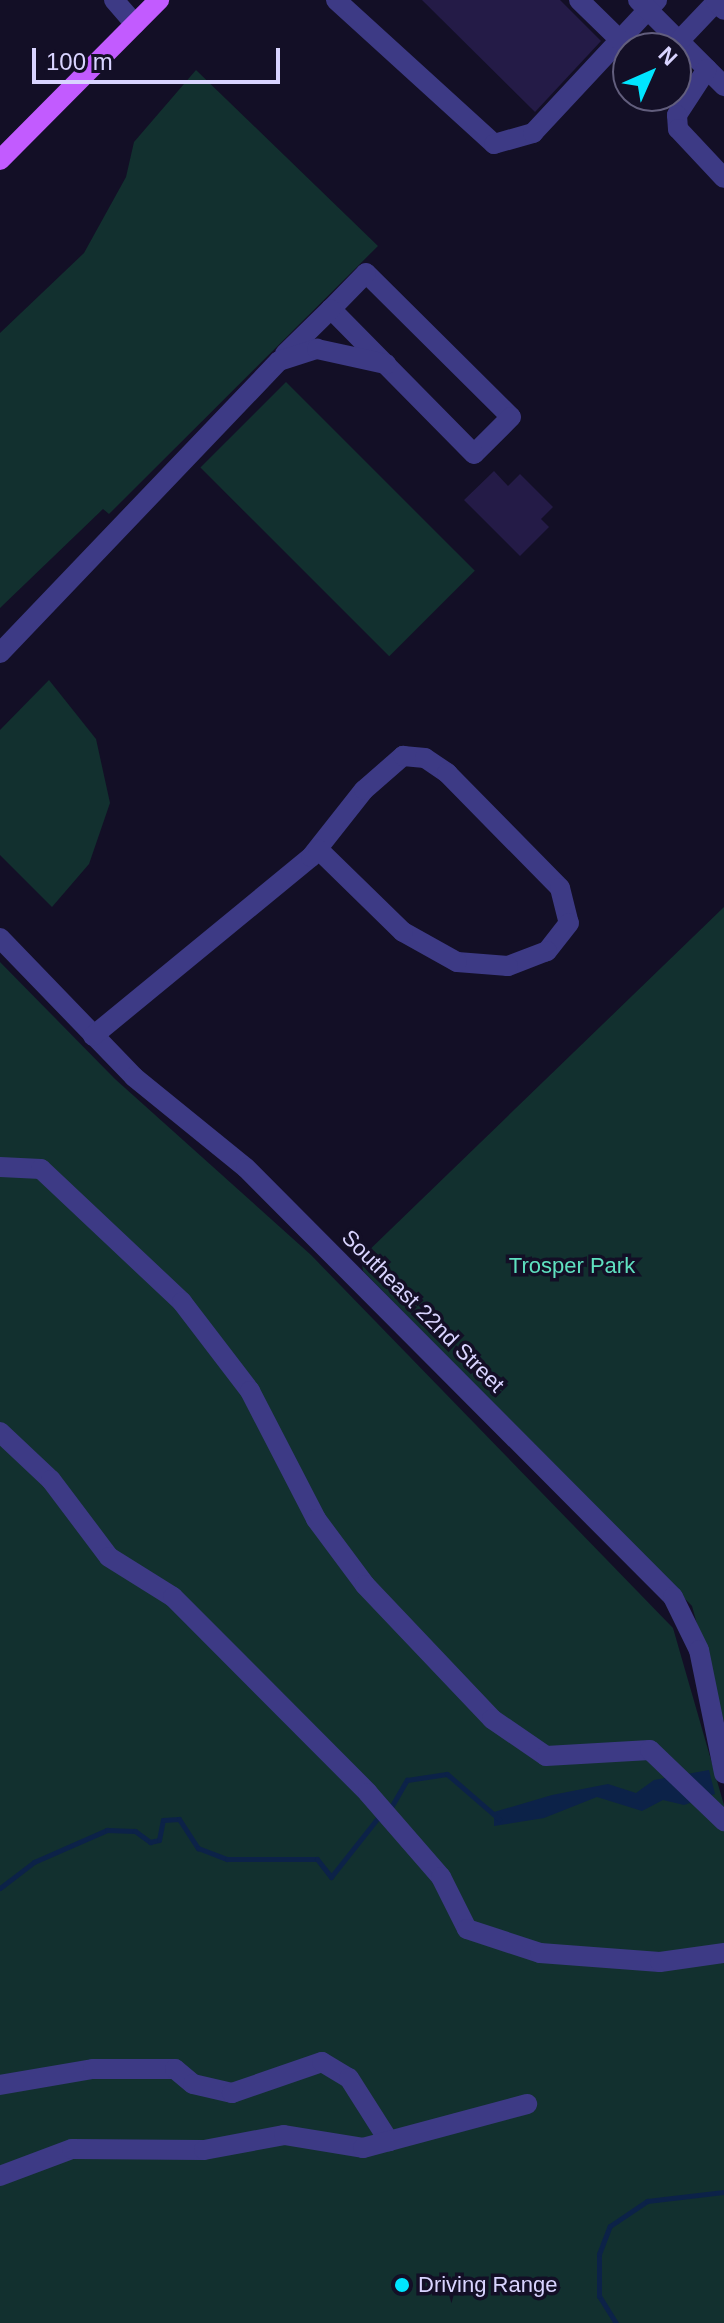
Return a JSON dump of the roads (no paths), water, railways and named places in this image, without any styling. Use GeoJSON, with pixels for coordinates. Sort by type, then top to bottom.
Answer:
{"type":"FeatureCollection","features":[{"type":"Feature","properties":{"kind":"main road"},"geometry":{"type":"LineString","coordinates":[[0,160],[159,0]]}},
{"type":"Feature","properties":{"kind":"street"},"geometry":{"type":"LineString","coordinates":[[114,0],[135,24]]}},
{"type":"Feature","properties":{"kind":"street"},"geometry":{"type":"LineString","coordinates":[[336,0],[494,144],[533,133],[612,49]]}},
{"type":"Feature","properties":{"kind":"street"},"geometry":{"type":"LineString","coordinates":[[579,0],[612,32]]}},
{"type":"Feature","properties":{"kind":"street"},"geometry":{"type":"LineString","coordinates":[[626,32],[648,3],[673,32]]}},
{"type":"Feature","properties":{"kind":"street"},"geometry":{"type":"LineString","coordinates":[[689,32],[719,4]]}},
{"type":"Feature","properties":{"kind":"street"},"geometry":{"type":"LineString","coordinates":[[692,53],[724,86]]}},
{"type":"Feature","properties":{"kind":"street"},"geometry":{"type":"LineString","coordinates":[[707,69],[677,115],[678,129],[724,178]]}},
{"type":"Feature","properties":{"kind":"street"},"geometry":{"type":"LineString","coordinates":[[0,653],[279,361],[366,273],[511,417],[474,454],[331,309]]}},
{"type":"Feature","properties":{"kind":"street"},"geometry":{"type":"LineString","coordinates":[[279,361],[317,349],[386,364]]}},
{"type":"Feature","properties":{"kind":"street"},"geometry":{"type":"LineString","coordinates":[[93,1036],[318,849],[387,765],[403,756],[425,758],[560,888],[569,923],[547,951],[508,966],[457,962],[394,925],[318,849]]}},
{"type":"Feature","properties":{"kind":"street","name":"Southeast 22nd Street"},"geometry":{"type":"LineString","coordinates":[[0,938],[93,1036],[246,1168],[673,1597],[699,1650],[721,1763]]}},
{"type":"Feature","properties":{"kind":"street"},"geometry":{"type":"LineString","coordinates":[[0,1167],[41,1169],[182,1302],[250,1391],[324,1530],[398,1622],[498,1725],[546,1756],[642,1748],[671,1769],[717,1814]]}},
{"type":"Feature","properties":{"kind":"street"},"geometry":{"type":"LineString","coordinates":[[0,1432],[51,1480],[109,1557],[173,1597],[368,1793],[441,1877],[458,1923],[481,1935],[540,1953],[660,1962],[724,1953]]}},
{"type":"Feature","properties":{"kind":"street"},"geometry":{"type":"LineString","coordinates":[[0,2085],[93,2069],[175,2069],[193,2084],[232,2093],[322,2062],[349,2078],[389,2141]]}},
{"type":"Feature","properties":{"kind":"street"},"geometry":{"type":"LineString","coordinates":[[0,2176],[72,2149],[204,2150],[284,2135],[343,2149],[389,2141],[527,2104]]}},
{"type":"Feature","properties":{"kind":"water"},"geometry":{"type":"Polygon","coordinates":[[[709,1770],[715,1794],[684,1805],[663,1800],[642,1811],[597,1797],[544,1818],[494,1826],[494,1812],[552,1795],[608,1784],[636,1793],[654,1780],[709,1770]]]}},
{"type":"Feature","properties":{"kind":"waterway"},"geometry":{"type":"LineString","coordinates":[[390,1809],[407,1780],[447,1774],[499,1819]]}},
{"type":"Feature","properties":{"kind":"waterway"},"geometry":{"type":"LineString","coordinates":[[0,1888],[34,1862],[107,1830],[135,1831],[150,1842],[159,1840],[163,1820],[179,1819],[198,1848],[227,1859],[317,1859],[331,1877],[381,1814]]}},
{"type":"Feature","properties":{"kind":"waterway"},"geometry":{"type":"LineString","coordinates":[[616,2323],[599,2296],[599,2254],[610,2226],[647,2201],[724,2192]]}},
{"type":"Feature","properties":{"kind":"place","name":"Driving Range"},"geometry":{"type":"Point","coordinates":[402,2285]}},
{"type":"Feature","properties":{"kind":"park label","name":"Trosper Park"},"geometry":{"type":"Point","coordinates":[572,1266]}}]}
